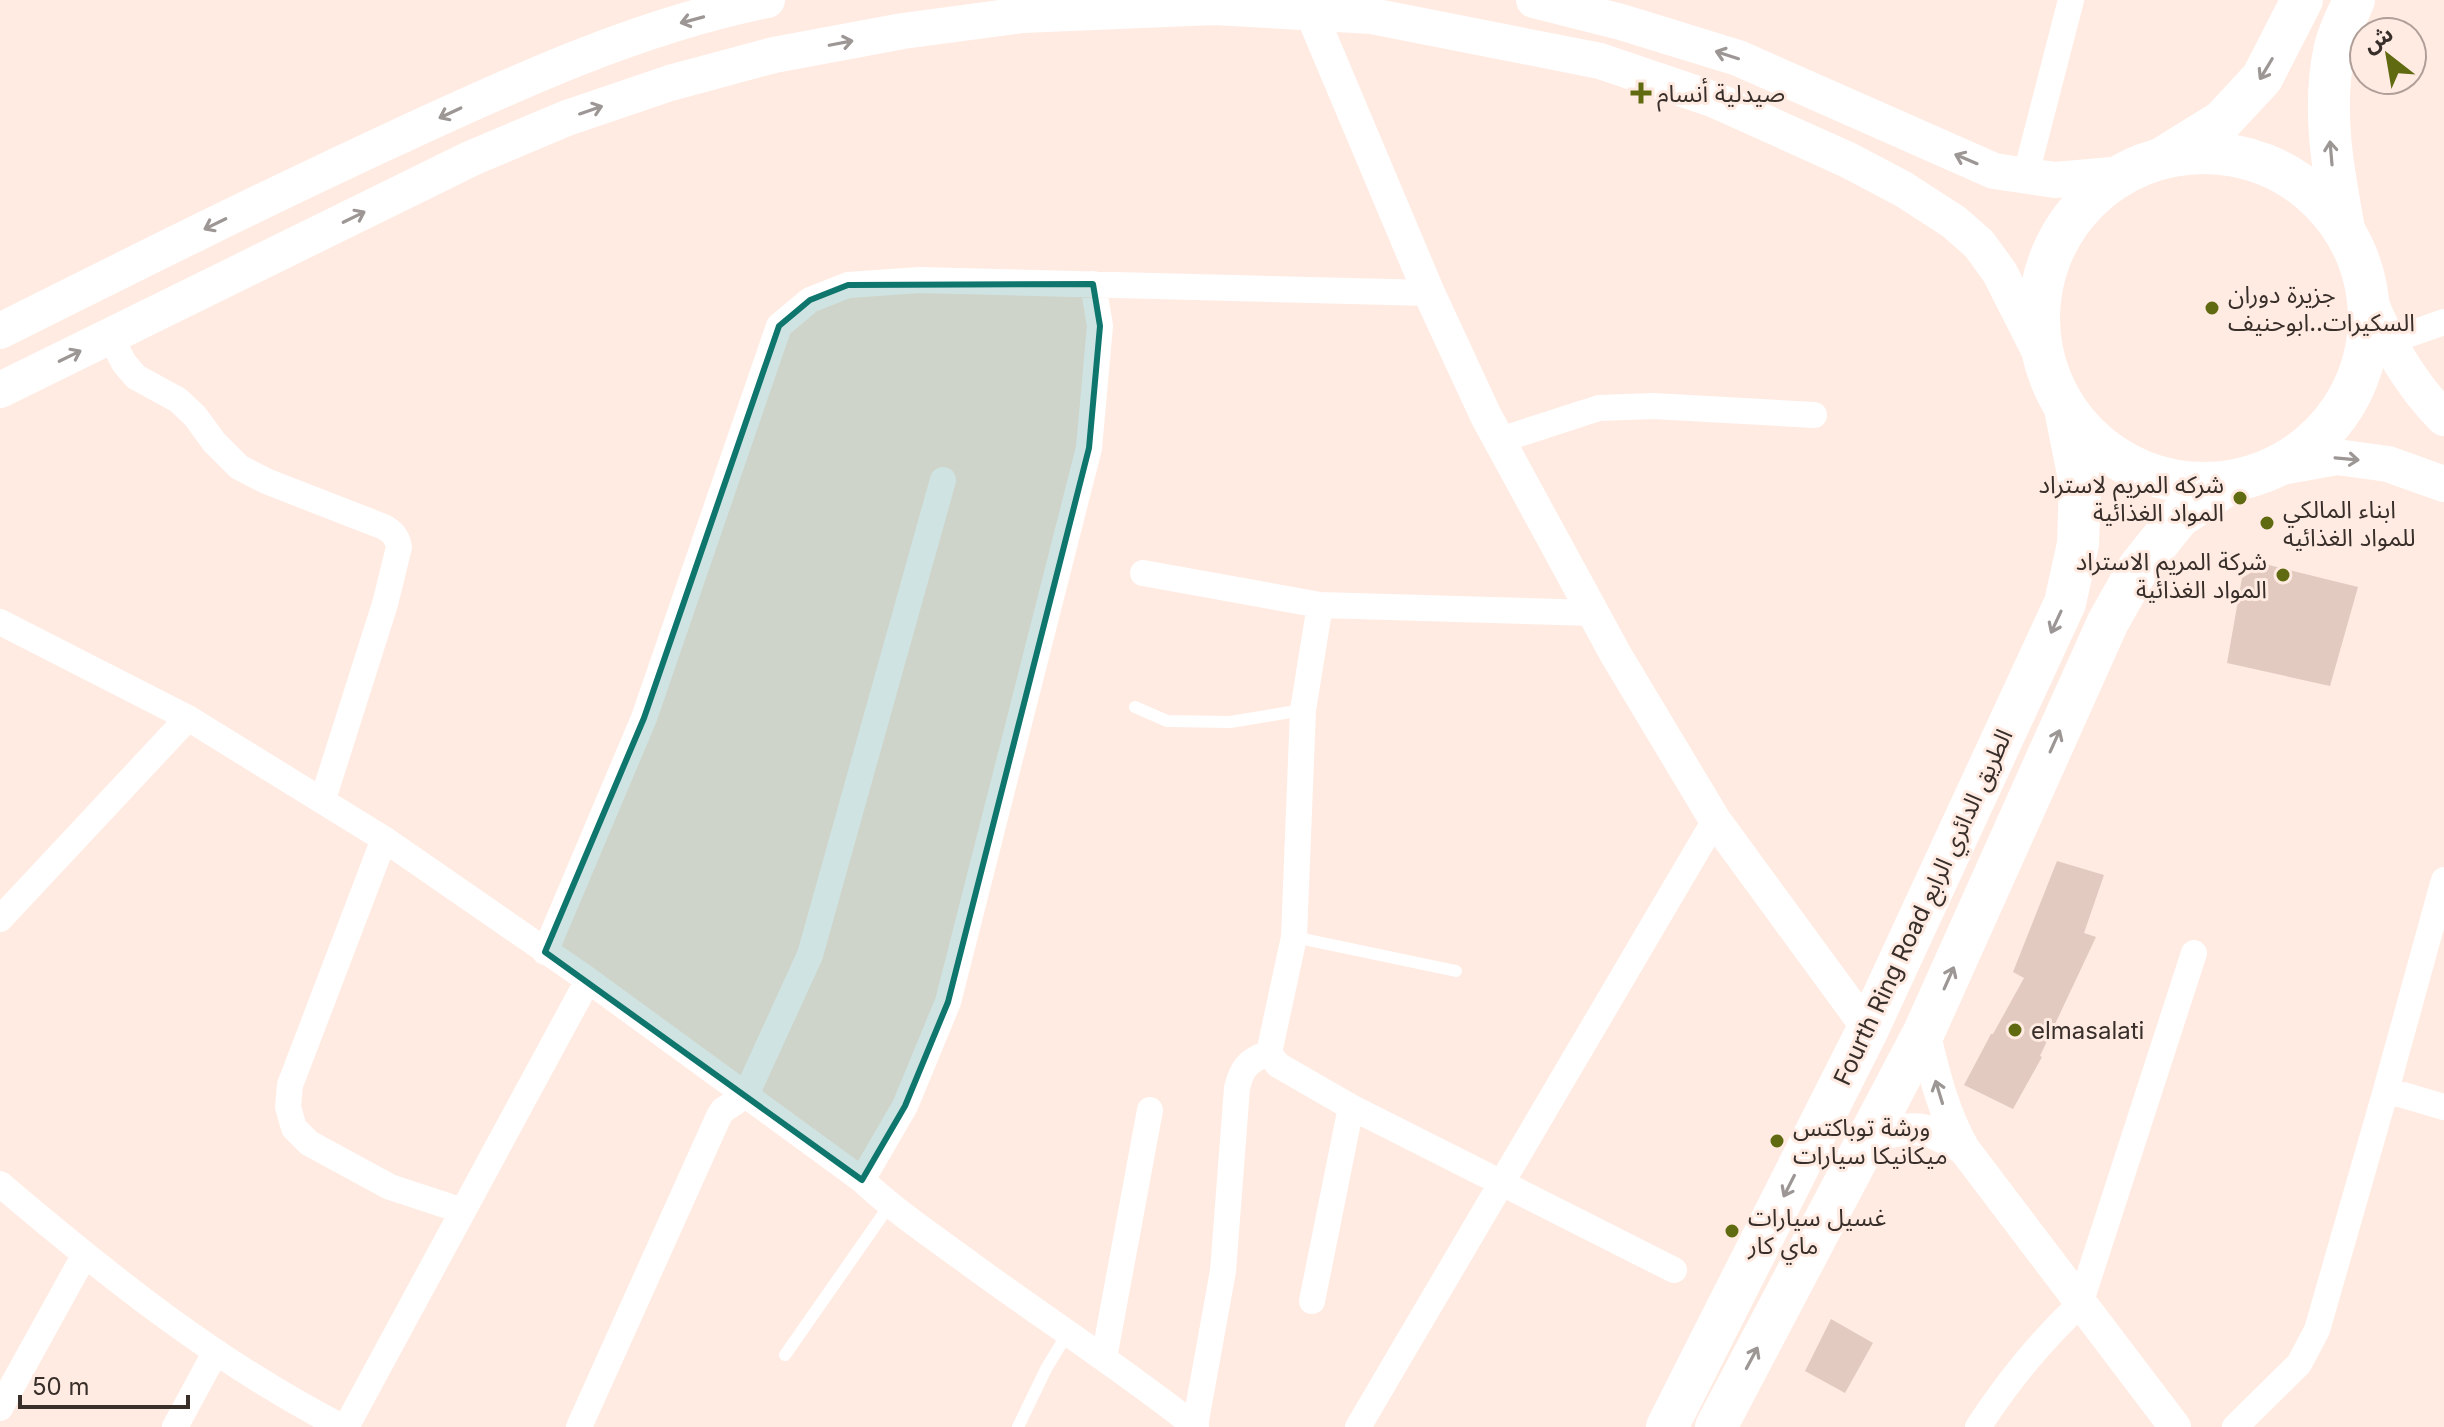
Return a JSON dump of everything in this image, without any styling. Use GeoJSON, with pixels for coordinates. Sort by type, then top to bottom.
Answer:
{"type":"FeatureCollection","features":[{"type":"Feature","properties":{"kind":"main road"},"geometry":{"type":"LineString","coordinates":[[0,331],[276,194],[542,71],[645,33],[767,0]]}},
{"type":"Feature","properties":{"kind":"main road"},"geometry":{"type":"LineString","coordinates":[[1534,0],[1621,22],[1738,58],[1994,171],[2025,178],[2055,180],[2124,174]]}},
{"type":"Feature","properties":{"kind":"main road"},"geometry":{"type":"LineString","coordinates":[[2043,358],[2038,322],[2040,298],[2052,252],[2070,221],[2095,194],[2124,174],[2163,158],[2222,121],[2262,78],[2302,0]]}},
{"type":"Feature","properties":{"kind":"main road"},"geometry":{"type":"LineString","coordinates":[[2345,230],[2331,161],[2328,101],[2334,49],[2354,0]]}},
{"type":"Feature","properties":{"kind":"main road"},"geometry":{"type":"LineString","coordinates":[[0,390],[472,158],[567,118],[670,83],[774,55],[903,31],[1023,15],[1214,7],[1372,16],[1600,61],[1715,100],[1848,160],[1903,189],[1954,222],[1979,244],[2000,273],[2065,409],[2090,439],[2121,462],[2156,477],[2195,483],[2337,457],[2388,464],[2444,484]]}},
{"type":"Feature","properties":{"kind":"main road"},"geometry":{"type":"LineString","coordinates":[[2163,158],[2205,152],[2246,158],[2285,173],[2318,198],[2345,230]]}},
{"type":"Feature","properties":{"kind":"main road"},"geometry":{"type":"LineString","coordinates":[[276,194],[302,242]]}},
{"type":"Feature","properties":{"kind":"main road","name":"Fourth Ring Road الطريق الدائري الرابع"},"geometry":{"type":"LineString","coordinates":[[1716,1427],[1924,1032],[2108,622],[2139,567],[2179,517],[2306,448],[2335,418],[2356,382],[2368,342],[2369,300],[2361,264],[2345,230]]}},
{"type":"Feature","properties":{"kind":"main road"},"geometry":{"type":"LineString","coordinates":[[2369,300],[2387,342],[2414,384],[2444,418]]}},
{"type":"Feature","properties":{"kind":"main road","name":"Fourth Ring Road الطريق الدائري الرابع"},"geometry":{"type":"LineString","coordinates":[[1667,1427],[1868,1029],[2065,603],[2078,544],[2080,484],[2065,409]]}},
{"type":"Feature","properties":{"kind":"street"},"geometry":{"type":"LineString","coordinates":[[2025,178],[2071,0]]}},
{"type":"Feature","properties":{"kind":"street"},"geometry":{"type":"LineString","coordinates":[[1311,13],[1429,293],[1500,440],[1593,613],[1715,820],[1868,1029]]}},
{"type":"Feature","properties":{"kind":"street"},"geometry":{"type":"LineString","coordinates":[[545,952],[644,718],[779,326],[810,300],[848,285],[920,280],[1429,293]]}},
{"type":"Feature","properties":{"kind":"street"},"geometry":{"type":"LineString","coordinates":[[862,1180],[905,1106],[952,986],[1089,448],[1100,326],[1093,284]]}},
{"type":"Feature","properties":{"kind":"street"},"geometry":{"type":"LineString","coordinates":[[2387,342],[2444,322]]}},
{"type":"Feature","properties":{"kind":"street"},"geometry":{"type":"LineString","coordinates":[[110,336],[124,363],[136,377],[178,400],[239,467],[266,481],[384,527],[397,538],[399,547],[385,604],[323,799]]}},
{"type":"Feature","properties":{"kind":"street"},"geometry":{"type":"LineString","coordinates":[[1500,440],[1599,408],[1653,406],[1814,415]]}},
{"type":"Feature","properties":{"kind":"street"},"geometry":{"type":"LineString","coordinates":[[579,1427],[719,1116],[746,1095],[810,955],[943,480]]}},
{"type":"Feature","properties":{"kind":"street"},"geometry":{"type":"LineString","coordinates":[[1143,573],[1320,605],[1593,613]]}},
{"type":"Feature","properties":{"kind":"street"},"geometry":{"type":"LineString","coordinates":[[1320,605],[1303,710],[1294,937],[1269,1053],[1278,1065],[1351,1107],[1674,1270]]}},
{"type":"Feature","properties":{"kind":"street"},"geometry":{"type":"LineString","coordinates":[[0,622],[188,718],[384,839],[588,980],[862,1180],[889,1206],[1195,1426],[1223,1271],[1237,1088],[1245,1066],[1269,1053]]}},
{"type":"Feature","properties":{"kind":"street"},"geometry":{"type":"LineString","coordinates":[[0,919],[188,718]]}},
{"type":"Feature","properties":{"kind":"street"},"geometry":{"type":"LineString","coordinates":[[1358,1427],[1715,820]]}},
{"type":"Feature","properties":{"kind":"street"},"geometry":{"type":"LineString","coordinates":[[384,839],[290,1085],[288,1107],[294,1128],[309,1143],[390,1187],[463,1211]]}},
{"type":"Feature","properties":{"kind":"street"},"geometry":{"type":"LineString","coordinates":[[2235,1427],[2272,1394],[2299,1364],[2317,1330],[2444,880]]}},
{"type":"Feature","properties":{"kind":"street"},"geometry":{"type":"LineString","coordinates":[[1978,1427],[2043,1338],[2080,1304],[2194,953]]}},
{"type":"Feature","properties":{"kind":"street"},"geometry":{"type":"LineString","coordinates":[[0,1184],[84,1256],[215,1353],[291,1401],[344,1427],[588,980]]}},
{"type":"Feature","properties":{"kind":"street"},"geometry":{"type":"LineString","coordinates":[[1924,1032],[1938,1090],[1952,1128],[1964,1149],[2175,1427]]}},
{"type":"Feature","properties":{"kind":"street"},"geometry":{"type":"LineString","coordinates":[[2386,1090],[2444,1107]]}},
{"type":"Feature","properties":{"kind":"street"},"geometry":{"type":"LineString","coordinates":[[1312,1301],[1351,1107]]}},
{"type":"Feature","properties":{"kind":"street"},"geometry":{"type":"LineString","coordinates":[[1104,1358],[1150,1110]]}},
{"type":"Feature","properties":{"kind":"street"},"geometry":{"type":"LineString","coordinates":[[1869,1137],[1902,1129],[1920,1129],[1938,1133],[1964,1149]]}},
{"type":"Feature","properties":{"kind":"street"},"geometry":{"type":"LineString","coordinates":[[0,1408],[84,1256]]}},
{"type":"Feature","properties":{"kind":"street"},"geometry":{"type":"LineString","coordinates":[[175,1427],[215,1353]]}},
{"type":"Feature","properties":{"kind":"lane"},"geometry":{"type":"LineString","coordinates":[[1135,707],[1167,721],[1230,722],[1303,710]]}},
{"type":"Feature","properties":{"kind":"lane"},"geometry":{"type":"LineString","coordinates":[[1294,937],[1456,971]]}},
{"type":"Feature","properties":{"kind":"lane"},"geometry":{"type":"LineString","coordinates":[[785,1355],[889,1206]]}},
{"type":"Feature","properties":{"kind":"lane"},"geometry":{"type":"LineString","coordinates":[[1018,1427],[1067,1334]]}},
{"type":"Feature","properties":{"kind":"highlighted area"},"geometry":{"type":"Polygon","coordinates":[[[1093,284],[1100,326],[1089,448],[948,1002],[905,1106],[862,1180],[545,952],[644,718],[779,326],[810,300],[848,285],[1093,284]]]}},
{"type":"Feature","properties":{"kind":"building"},"geometry":{"type":"Polygon","coordinates":[[[2265,564],[2358,587],[2330,686],[2227,663],[2242,578],[2265,564]]]}},
{"type":"Feature","properties":{"kind":"building"},"geometry":{"type":"Polygon","coordinates":[[[2057,861],[2104,875],[2084,933],[2096,937],[2042,1057],[2013,1109],[1964,1085],[2024,978],[2013,972],[2057,861]]]}},
{"type":"Feature","properties":{"kind":"building"},"geometry":{"type":"Polygon","coordinates":[[[1831,1319],[1873,1343],[1845,1393],[1805,1371],[1831,1319]]]}},
{"type":"Feature","properties":{"kind":"place","name":"صيدلية أنسام"},"geometry":{"type":"Point","coordinates":[1641,93]}},
{"type":"Feature","properties":{"kind":"place","name":"جزيرة دوران السكيرات..ابوحنيف"},"geometry":{"type":"Point","coordinates":[2212,308]}},
{"type":"Feature","properties":{"kind":"place","name":"شركه المريم لاستراد المواد الغذائية"},"geometry":{"type":"Point","coordinates":[2240,498]}},
{"type":"Feature","properties":{"kind":"place","name":"ابناء المالكي للمواد الغذائيه"},"geometry":{"type":"Point","coordinates":[2267,523]}},
{"type":"Feature","properties":{"kind":"place","name":"شركة المريم الاستراد المواد الغذائية"},"geometry":{"type":"Point","coordinates":[2283,575]}},
{"type":"Feature","properties":{"kind":"place","name":"elmasalati"},"geometry":{"type":"Point","coordinates":[2015,1030]}},
{"type":"Feature","properties":{"kind":"place","name":"ورشة توباكتس ميكانيكا سيارات"},"geometry":{"type":"Point","coordinates":[1777,1141]}},
{"type":"Feature","properties":{"kind":"place","name":"غسيل سيارات ماي كار"},"geometry":{"type":"Point","coordinates":[1732,1231]}}]}
